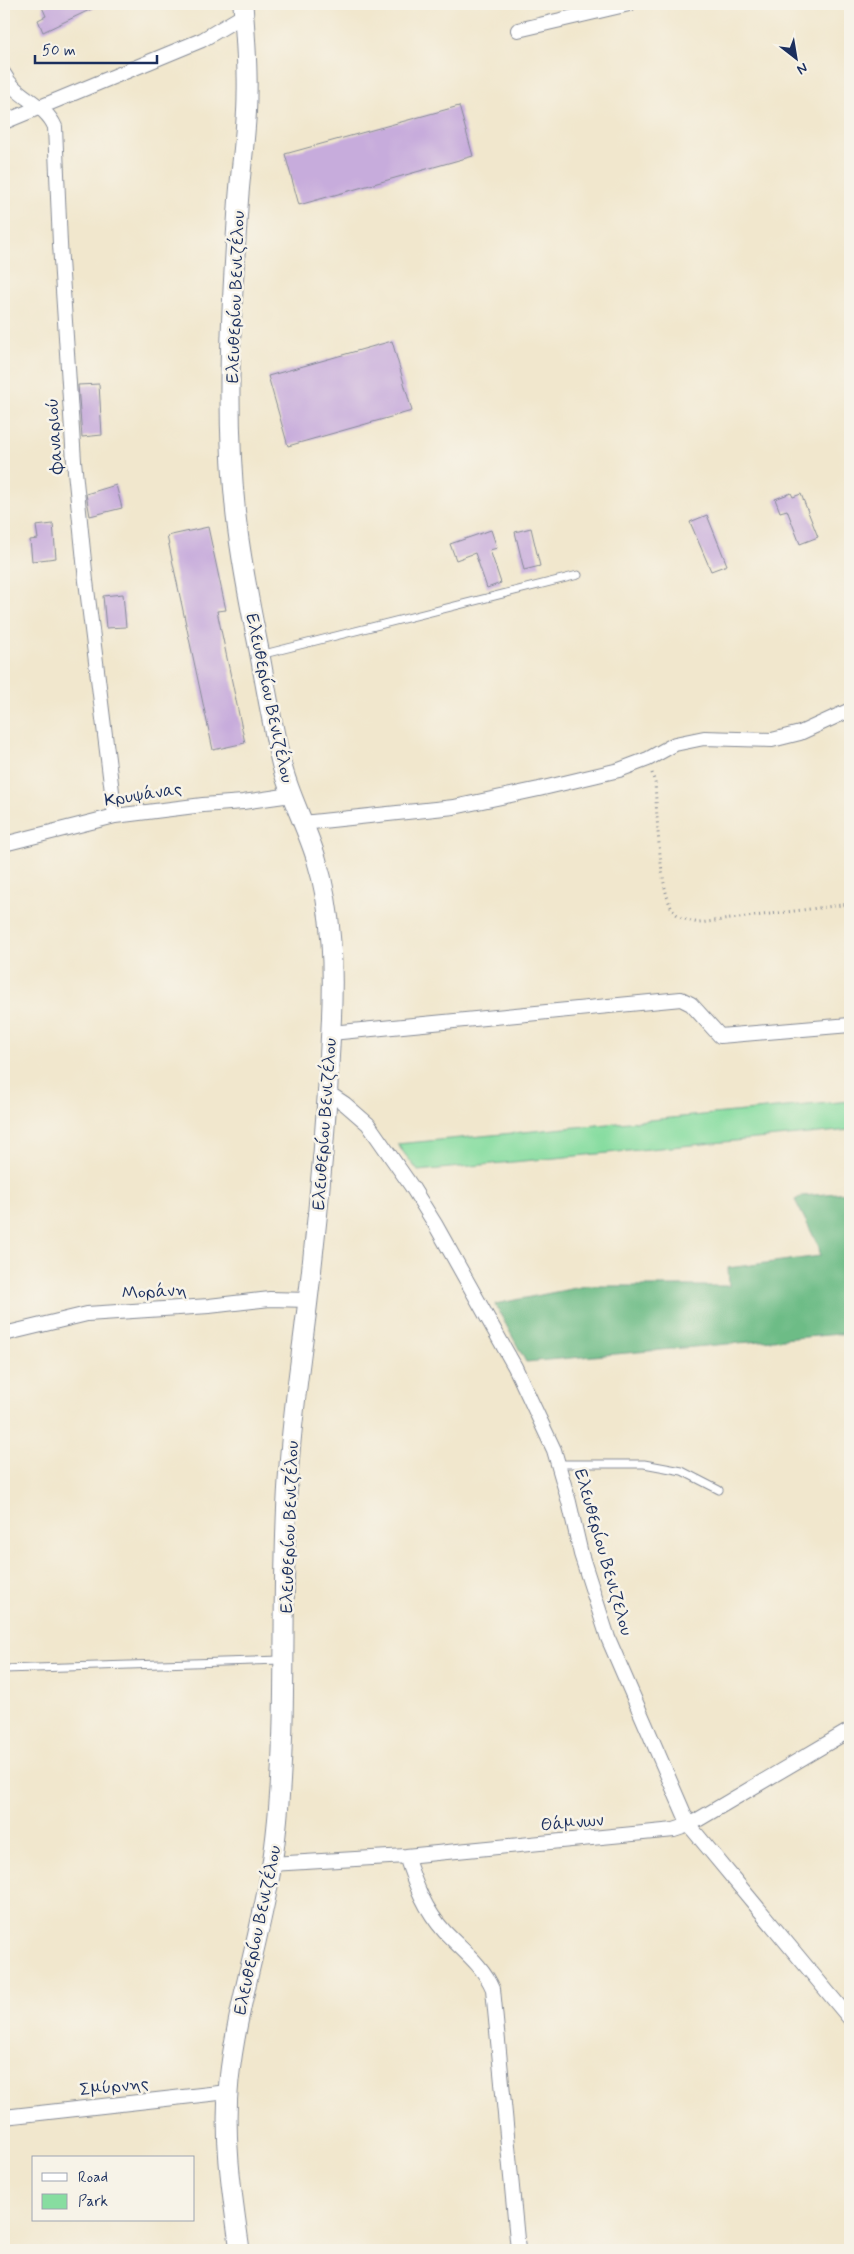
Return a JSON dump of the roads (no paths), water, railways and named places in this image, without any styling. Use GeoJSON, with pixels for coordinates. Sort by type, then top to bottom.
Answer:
{"type":"FeatureCollection","features":[{"type":"Feature","properties":{"kind":"main road","name":"Ελευθερίου Βενιζέλου"},"geometry":{"type":"LineString","coordinates":[[240,2250],[230,2169],[227,2127],[228,2092],[236,2031],[264,1912],[278,1818],[285,1660],[288,1478],[308,1300],[327,1092],[331,1033],[332,965],[328,911],[317,860],[291,795],[280,758],[238,534],[232,470],[232,307],[238,204],[247,102],[243,9]]}},
{"type":"Feature","properties":{"kind":"street"},"geometry":{"type":"LineString","coordinates":[[518,30],[629,4]]}},
{"type":"Feature","properties":{"kind":"street"},"geometry":{"type":"LineString","coordinates":[[4,122],[202,40],[243,9]]}},
{"type":"Feature","properties":{"kind":"street","name":"Φαναριού"},"geometry":{"type":"LineString","coordinates":[[4,74],[18,91],[50,116],[55,127],[60,244],[74,461],[86,580],[115,816]]}},
{"type":"Feature","properties":{"kind":"street"},"geometry":{"type":"LineString","coordinates":[[303,823],[454,807],[619,770],[675,744],[704,738],[772,740],[800,733],[850,710]]}},
{"type":"Feature","properties":{"kind":"street","name":"Κρυψάνας"},"geometry":{"type":"LineString","coordinates":[[4,844],[115,816],[291,795]]}},
{"type":"Feature","properties":{"kind":"street"},"geometry":{"type":"LineString","coordinates":[[331,1033],[681,999],[691,1004],[720,1036],[850,1025]]}},
{"type":"Feature","properties":{"kind":"street","name":"Ελευθερίου Βενιζελου"},"geometry":{"type":"LineString","coordinates":[[327,1092],[368,1124],[435,1224],[515,1367],[543,1424],[558,1464],[576,1526],[581,1554],[608,1638],[689,1825],[850,2019]]}},
{"type":"Feature","properties":{"kind":"street","name":"Μοράνη"},"geometry":{"type":"LineString","coordinates":[[4,1334],[87,1314],[208,1306],[270,1299],[308,1300]]}},
{"type":"Feature","properties":{"kind":"street","name":"Θάμνων"},"geometry":{"type":"LineString","coordinates":[[271,1864],[406,1856],[661,1832],[689,1825],[850,1730]]}},
{"type":"Feature","properties":{"kind":"street"},"geometry":{"type":"LineString","coordinates":[[406,1856],[418,1890],[430,1913],[445,1932],[481,1968],[492,1989],[518,2250]]}},
{"type":"Feature","properties":{"kind":"street","name":"Σμύρνης"},"geometry":{"type":"LineString","coordinates":[[4,2117],[228,2092]]}},
{"type":"Feature","properties":{"kind":"lane"},"geometry":{"type":"LineString","coordinates":[[260,656],[578,575]]}},
{"type":"Feature","properties":{"kind":"lane"},"geometry":{"type":"LineString","coordinates":[[558,1464],[644,1464],[682,1471],[719,1490]]}},
{"type":"Feature","properties":{"kind":"lane"},"geometry":{"type":"LineString","coordinates":[[4,1670],[285,1660]]}}]}
